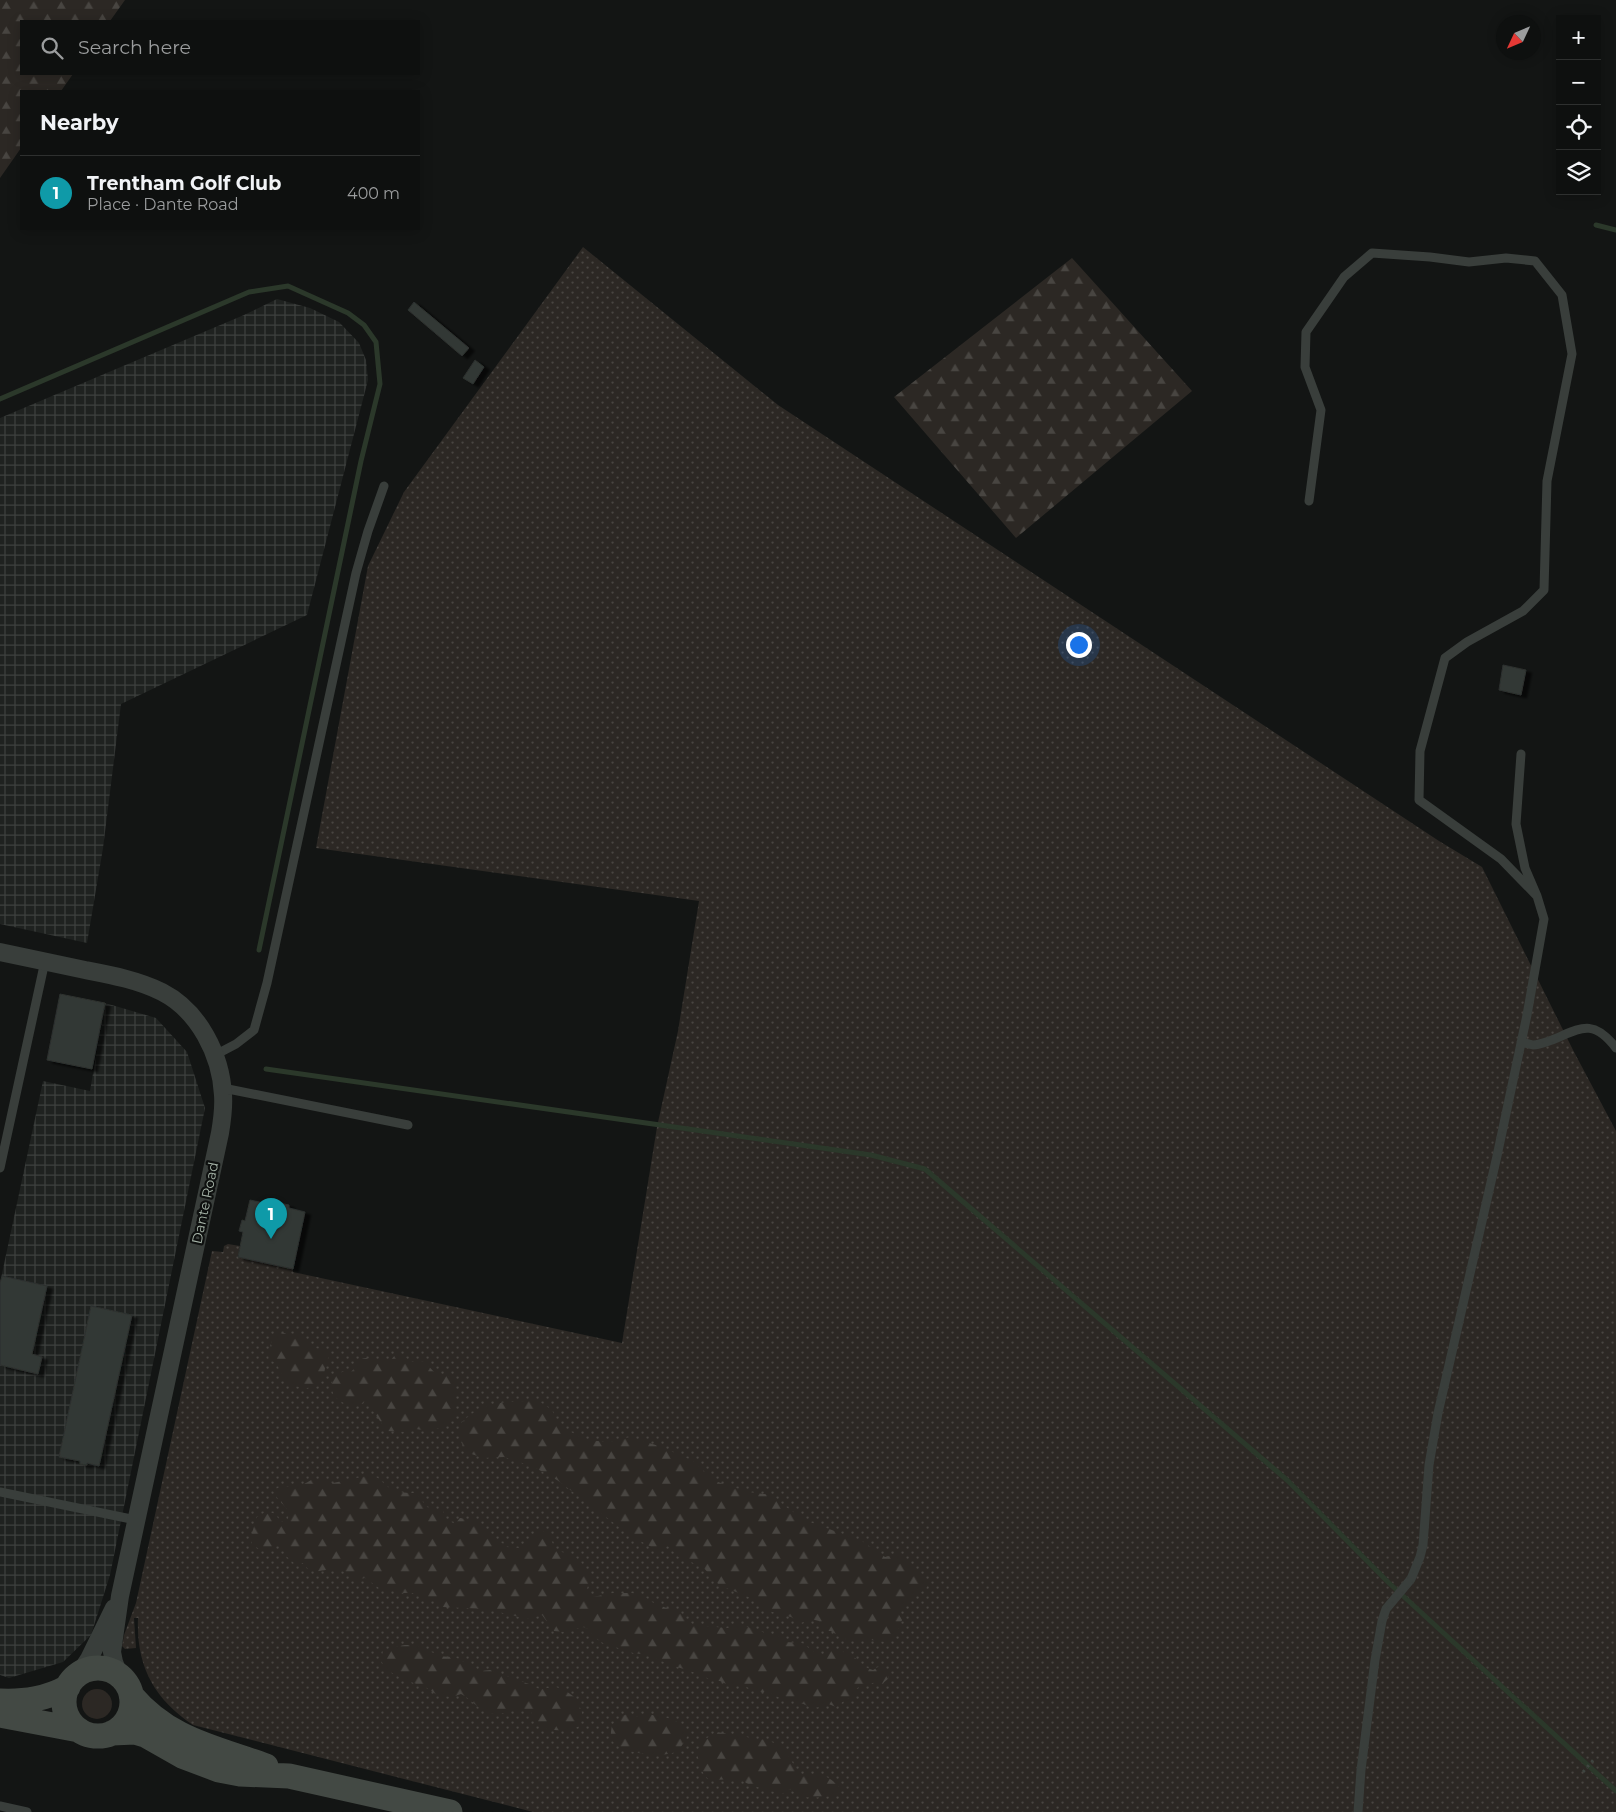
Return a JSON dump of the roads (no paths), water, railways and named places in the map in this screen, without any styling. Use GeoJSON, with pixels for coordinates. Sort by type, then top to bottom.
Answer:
{"type":"FeatureCollection","features":[{"type":"Feature","properties":{"kind":"street","name":"Dante Road"},"geometry":{"type":"LineString","coordinates":[[0,952],[128,980],[163,993],[183,1008],[198,1024],[215,1055],[220,1071],[224,1097],[220,1133],[120,1596]]}},
{"type":"Feature","properties":{"kind":"street"},"geometry":{"type":"LineString","coordinates":[[120,1596],[89,1659],[73,1680],[64,1700],[65,1712],[70,1722],[79,1730],[89,1735],[101,1736],[112,1733],[135,1732],[145,1735],[200,1765],[219,1770],[240,1774],[289,1776],[450,1812]]}},
{"type":"Feature","properties":{"kind":"street"},"geometry":{"type":"LineString","coordinates":[[112,1733],[121,1727],[128,1718],[132,1707],[125,1685],[114,1662],[112,1652],[120,1596]]}},
{"type":"Feature","properties":{"kind":"street"},"geometry":{"type":"LineString","coordinates":[[0,1701],[18,1702],[39,1699],[56,1694],[86,1670],[98,1668],[112,1670],[156,1720],[190,1740],[213,1750],[272,1768],[289,1776]]}},
{"type":"Feature","properties":{"kind":"street"},"geometry":{"type":"LineString","coordinates":[[0,1715],[79,1730]]}},
{"type":"Feature","properties":{"kind":"lane"},"geometry":{"type":"LineString","coordinates":[[1309,501],[1321,410],[1305,367],[1306,332],[1344,277],[1372,253],[1469,262],[1506,258],[1535,261],[1562,295],[1572,354],[1547,481],[1544,590],[1523,611],[1466,642],[1445,658],[1420,751],[1419,800],[1501,859],[1536,896]]}},
{"type":"Feature","properties":{"kind":"lane"},"geometry":{"type":"LineString","coordinates":[[215,1055],[236,1044],[254,1030],[267,983],[356,574],[368,531],[384,486]]}},
{"type":"Feature","properties":{"kind":"lane"},"geometry":{"type":"LineString","coordinates":[[1358,1812],[1361,1770],[1378,1638],[1384,1614],[1407,1584],[1415,1570],[1423,1545],[1429,1465],[1438,1413],[1522,1042],[1544,919],[1525,868],[1516,824],[1521,754]]}},
{"type":"Feature","properties":{"kind":"lane"},"geometry":{"type":"LineString","coordinates":[[0,1168],[44,961]]}},
{"type":"Feature","properties":{"kind":"lane"},"geometry":{"type":"LineString","coordinates":[[1522,1042],[1534,1045],[1547,1042],[1582,1027],[1600,1032],[1616,1048]]}},
{"type":"Feature","properties":{"kind":"lane"},"geometry":{"type":"LineString","coordinates":[[223,1088],[408,1126]]}},
{"type":"Feature","properties":{"kind":"lane"},"geometry":{"type":"LineString","coordinates":[[0,1492],[136,1520]]}},
{"type":"Feature","properties":{"kind":"lane"},"geometry":{"type":"LineString","coordinates":[[0,1806],[10,1810],[27,1812]]}},
{"type":"Feature","properties":{"kind":"waterway"},"geometry":{"type":"LineString","coordinates":[[1596,225],[1616,230]]}},
{"type":"Feature","properties":{"kind":"waterway"},"geometry":{"type":"LineString","coordinates":[[0,399],[249,292],[288,286],[348,313],[364,325],[376,342],[380,384],[361,461],[259,950]]}},
{"type":"Feature","properties":{"kind":"waterway"},"geometry":{"type":"LineString","coordinates":[[266,1069],[871,1155],[925,1169],[1287,1480],[1389,1583],[1616,1791]]}},
{"type":"Feature","properties":{"kind":"place","name":"Trentham Golf Club"},"geometry":{"type":"Point","coordinates":[271,1239]}}]}
